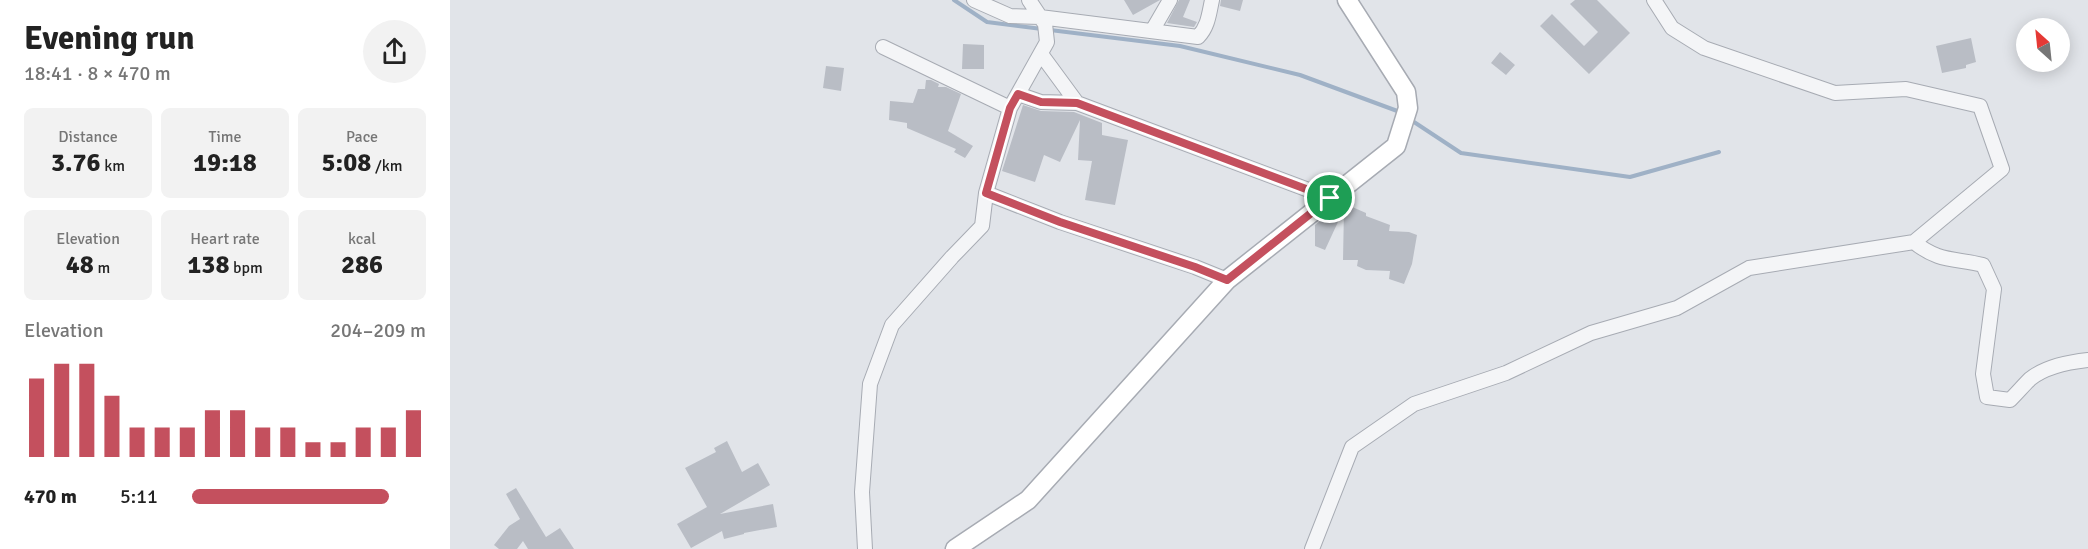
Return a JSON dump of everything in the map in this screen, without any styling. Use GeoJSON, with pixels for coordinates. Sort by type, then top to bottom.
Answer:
{"type":"FeatureCollection","features":[{"type":"Feature","properties":{"kind":"main road"},"geometry":{"type":"LineString","coordinates":[[955,549],[1028,500],[1227,280],[1396,146],[1408,108],[1406,92],[1347,0]]}},
{"type":"Feature","properties":{"kind":"street"},"geometry":{"type":"LineString","coordinates":[[974,0],[1010,16],[1198,37],[1206,24],[1212,0]]}},
{"type":"Feature","properties":{"kind":"street"},"geometry":{"type":"LineString","coordinates":[[1029,0],[1042,20],[1044,48],[1077,103]]}},
{"type":"Feature","properties":{"kind":"street"},"geometry":{"type":"LineString","coordinates":[[1152,31],[1170,0]]}},
{"type":"Feature","properties":{"kind":"street"},"geometry":{"type":"LineString","coordinates":[[1312,549],[1352,447],[1414,404],[1506,373],[1591,333],[1677,308],[1749,268],[1914,242],[2002,169],[1980,106],[1906,89],[1835,93],[1704,48],[1672,28],[1654,0]]}},
{"type":"Feature","properties":{"kind":"street"},"geometry":{"type":"LineString","coordinates":[[883,47],[1010,108]]}},
{"type":"Feature","properties":{"kind":"street"},"geometry":{"type":"LineString","coordinates":[[865,549],[862,492],[870,384],[892,325],[952,256],[982,226],[986,193],[1010,108],[1044,48]]}},
{"type":"Feature","properties":{"kind":"street"},"geometry":{"type":"LineString","coordinates":[[1018,94],[1041,102],[1077,103],[1330,198]]}},
{"type":"Feature","properties":{"kind":"street"},"geometry":{"type":"LineString","coordinates":[[986,193],[1060,222],[1227,280]]}},
{"type":"Feature","properties":{"kind":"street"},"geometry":{"type":"LineString","coordinates":[[1914,242],[1927,253],[1944,259],[1983,265],[1994,290],[1983,374],[1987,397],[2010,400],[2031,378],[2052,368],[2088,360]]}},
{"type":"Feature","properties":{"kind":"building"},"geometry":{"type":"Polygon","coordinates":[[[1124,0],[1160,0],[1133,15],[1124,0]]]}},
{"type":"Feature","properties":{"kind":"building"},"geometry":{"type":"Polygon","coordinates":[[[1179,0],[1190,0],[1183,17],[1197,22],[1194,27],[1167,23],[1179,0]]]}},
{"type":"Feature","properties":{"kind":"building"},"geometry":{"type":"Polygon","coordinates":[[[1221,0],[1243,0],[1240,11],[1220,6],[1221,0]]]}},
{"type":"Feature","properties":{"kind":"building"},"geometry":{"type":"Polygon","coordinates":[[[1575,0],[1597,0],[1630,33],[1589,74],[1540,26],[1552,14],[1584,46],[1598,32],[1570,4],[1575,0]]]}},
{"type":"Feature","properties":{"kind":"building"},"geometry":{"type":"Polygon","coordinates":[[[1971,38],[1976,62],[1966,65],[1966,68],[1942,73],[1936,46],[1971,38]]]}},
{"type":"Feature","properties":{"kind":"building"},"geometry":{"type":"Polygon","coordinates":[[[963,44],[984,45],[984,69],[962,69],[963,44]]]}},
{"type":"Feature","properties":{"kind":"building"},"geometry":{"type":"Polygon","coordinates":[[[1500,52],[1515,65],[1506,75],[1491,63],[1500,52]]]}},
{"type":"Feature","properties":{"kind":"building"},"geometry":{"type":"Polygon","coordinates":[[[826,66],[844,68],[841,91],[823,88],[826,66]]]}},
{"type":"Feature","properties":{"kind":"building"},"geometry":{"type":"Polygon","coordinates":[[[926,80],[939,84],[938,87],[946,87],[961,94],[948,131],[973,146],[965,158],[954,152],[956,149],[907,128],[907,123],[889,120],[890,101],[913,103],[918,89],[925,89],[926,80]]]}},
{"type":"Feature","properties":{"kind":"building"},"geometry":{"type":"Polygon","coordinates":[[[1023,105],[1041,111],[1074,112],[1102,123],[1102,135],[1128,140],[1115,205],[1085,200],[1092,161],[1078,160],[1080,120],[1060,162],[1044,155],[1035,182],[1002,171],[1023,105]]]}},
{"type":"Feature","properties":{"kind":"building"},"geometry":{"type":"Polygon","coordinates":[[[1338,206],[1344,209],[1325,250],[1315,246],[1315,225],[1338,206]]]}},
{"type":"Feature","properties":{"kind":"building"},"geometry":{"type":"Polygon","coordinates":[[[1350,206],[1366,213],[1366,216],[1390,225],[1389,231],[1409,232],[1417,235],[1412,264],[1404,284],[1389,279],[1390,271],[1366,270],[1357,266],[1358,260],[1343,260],[1344,209],[1348,211],[1350,206]]]}},
{"type":"Feature","properties":{"kind":"building"},"geometry":{"type":"Polygon","coordinates":[[[727,441],[742,472],[758,463],[770,485],[720,514],[773,504],[777,527],[724,539],[722,531],[691,548],[677,524],[707,507],[685,468],[716,452],[714,448],[727,441]]]}},
{"type":"Feature","properties":{"kind":"building"},"geometry":{"type":"Polygon","coordinates":[[[516,488],[546,537],[560,528],[574,549],[528,549],[523,541],[517,549],[499,549],[494,545],[509,526],[520,519],[506,494],[516,488]]]}},
{"type":"Feature","properties":{"kind":"waterway"},"geometry":{"type":"LineString","coordinates":[[954,0],[987,22],[1042,29]]}},
{"type":"Feature","properties":{"kind":"waterway"},"geometry":{"type":"LineString","coordinates":[[1050,30],[1180,46],[1300,75],[1400,112]]}},
{"type":"Feature","properties":{"kind":"waterway"},"geometry":{"type":"LineString","coordinates":[[1411,120],[1461,153],[1630,177],[1719,152]]}},
{"type":"Feature","properties":{"kind":"route"},"geometry":{"type":"LineString","coordinates":[[1018,94],[1041,102],[1077,103],[1330,198],[1227,280],[1060,222],[986,193],[1010,108],[1018,94]]}}]}
